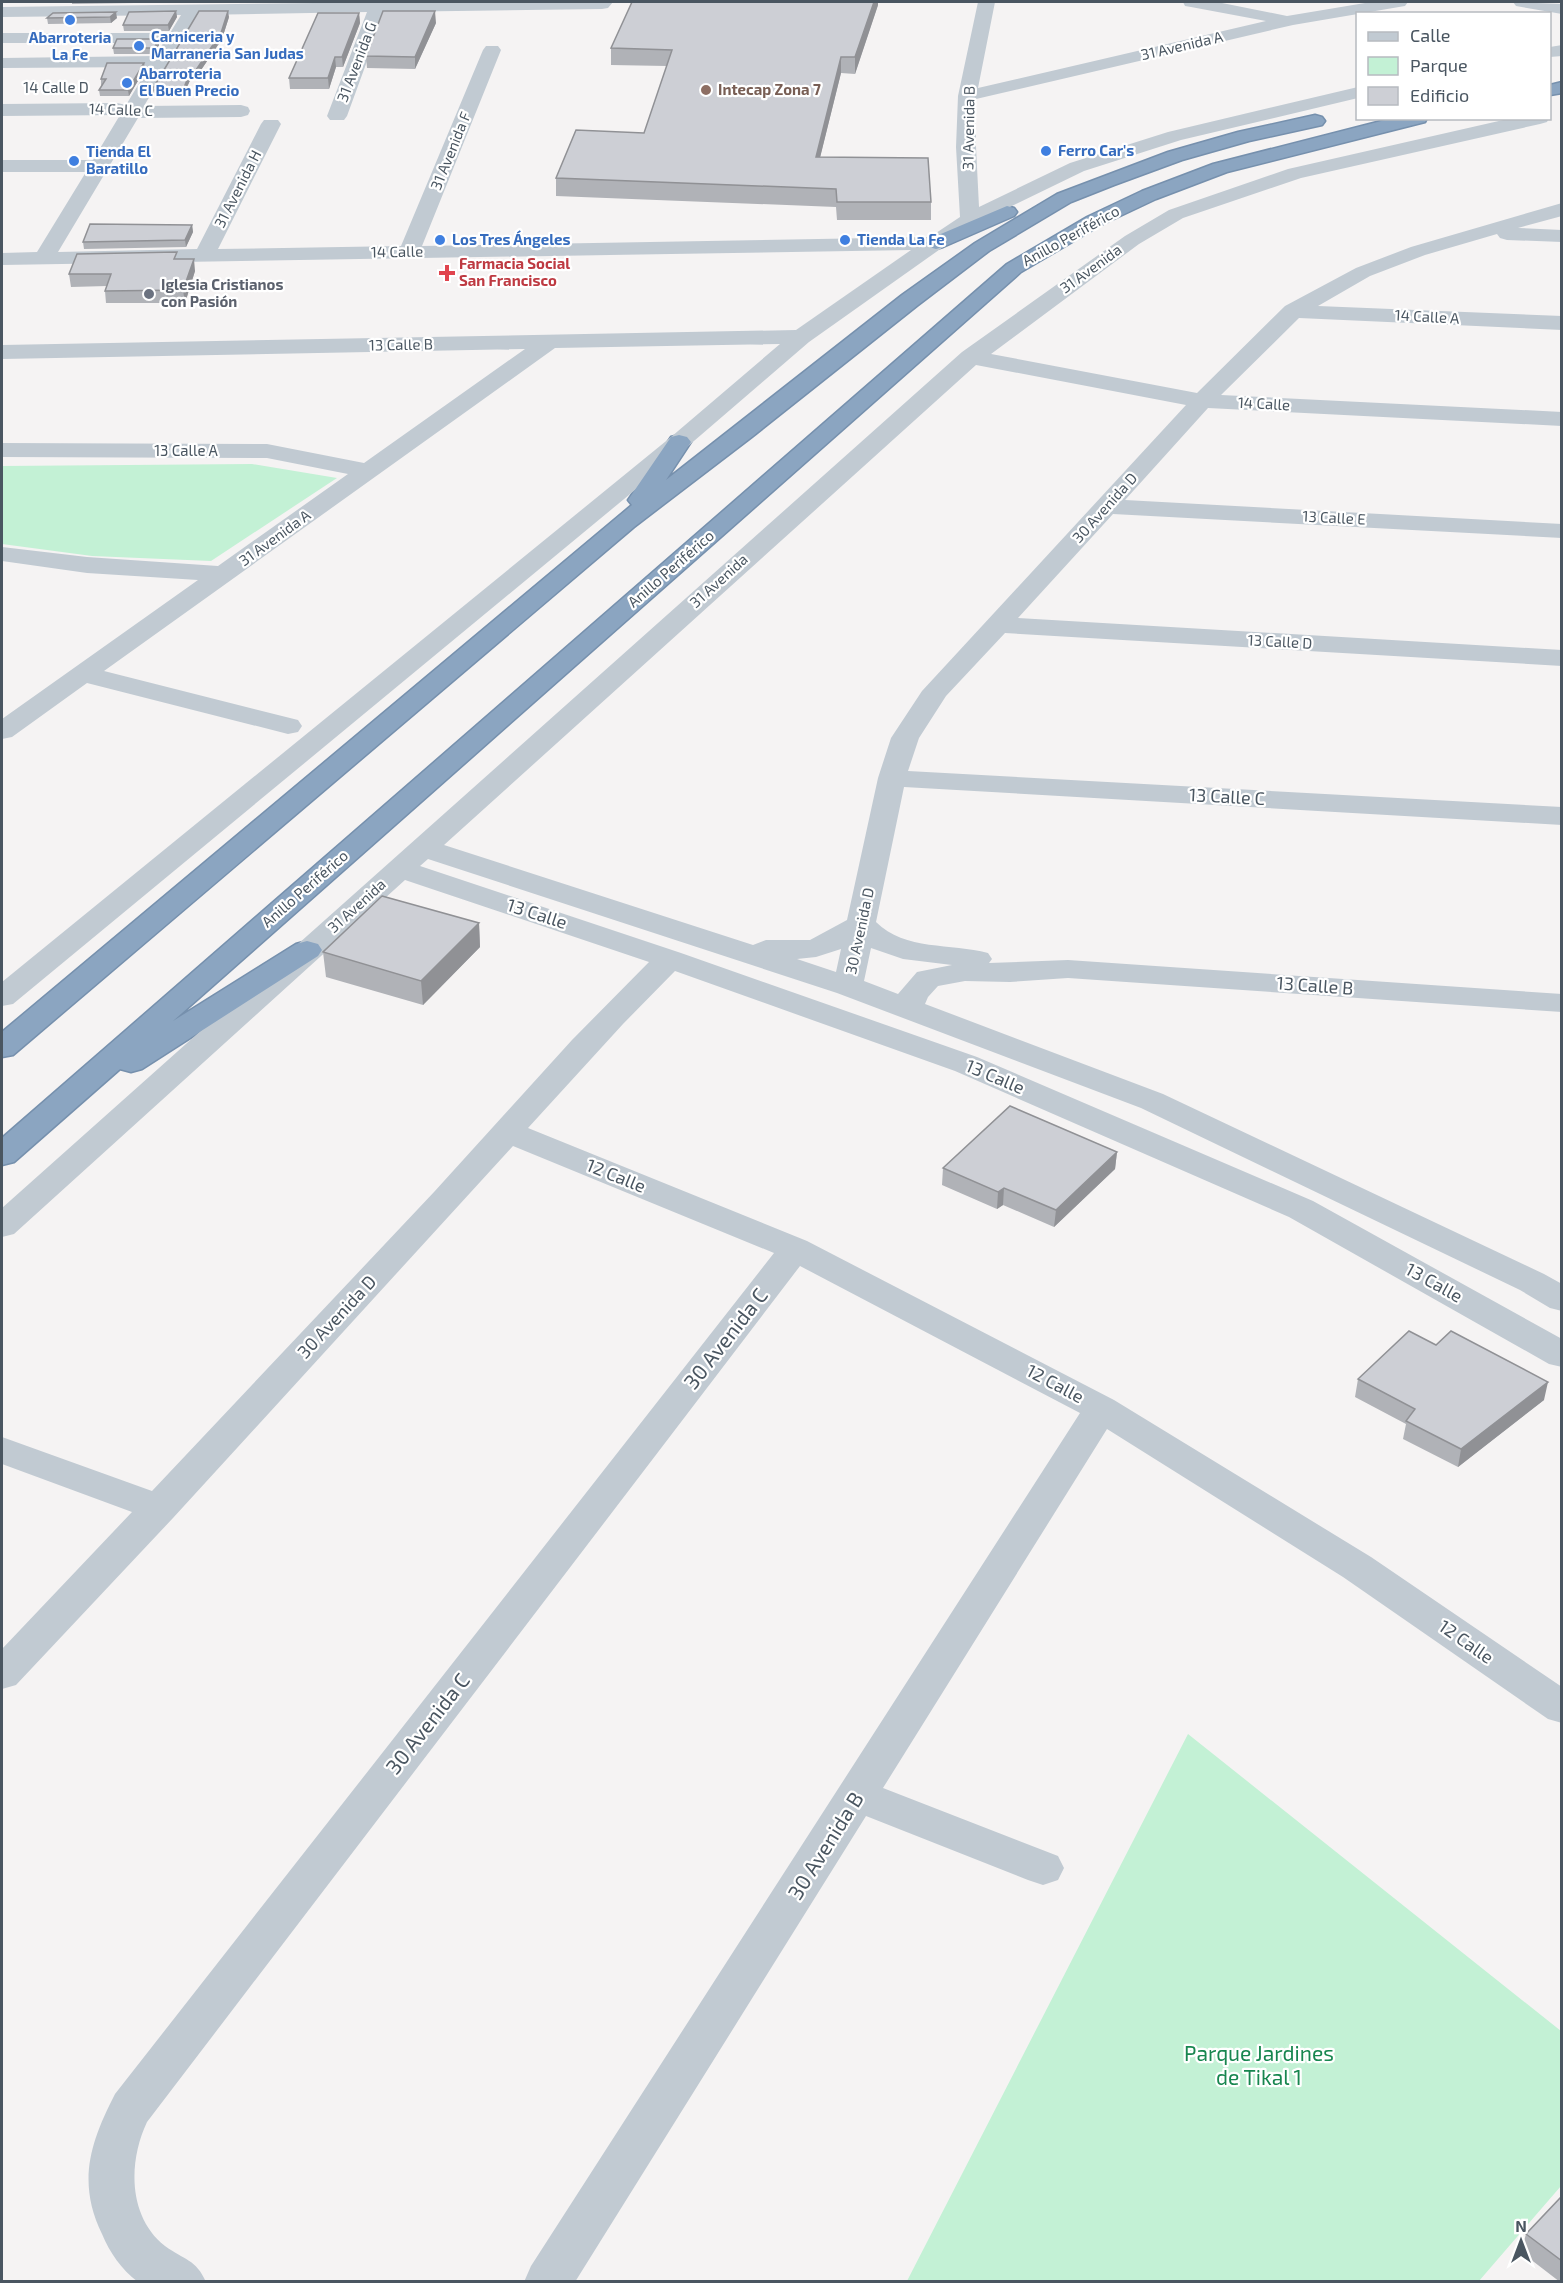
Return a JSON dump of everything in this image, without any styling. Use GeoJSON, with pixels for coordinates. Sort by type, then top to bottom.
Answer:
{"type":"FeatureCollection","features":[{"type":"Feature","properties":{"kind":"highway","name":"Anillo Periférico"},"geometry":{"type":"LineString","coordinates":[[2,1048],[625,522],[1056,190],[1245,136],[1356,112]]}},
{"type":"Feature","properties":{"kind":"highway","name":"Anillo Periférico"},"geometry":{"type":"LineString","coordinates":[[2,1155],[1014,268],[1050,244],[1094,221],[1149,195],[1220,168],[1410,120]]}},
{"type":"Feature","properties":{"kind":"highway"},"geometry":{"type":"LineString","coordinates":[[936,243],[1056,190]]}},
{"type":"Feature","properties":{"kind":"highway"},"geometry":{"type":"LineString","coordinates":[[625,522],[679,442]]}},
{"type":"Feature","properties":{"kind":"highway"},"geometry":{"type":"LineString","coordinates":[[41,1120],[307,950]]}},
{"type":"Feature","properties":{"kind":"street"},"geometry":{"type":"LineString","coordinates":[[2,12],[143,6],[193,9],[343,5],[378,8],[429,4],[603,2]]}},
{"type":"Feature","properties":{"kind":"street","name":"31 Avenida B"},"geometry":{"type":"LineString","coordinates":[[970,219],[967,96],[986,2]]}},
{"type":"Feature","properties":{"kind":"street"},"geometry":{"type":"LineString","coordinates":[[1191,2],[1293,20]]}},
{"type":"Feature","properties":{"kind":"street","name":"31 Avenida A"},"geometry":{"type":"LineString","coordinates":[[967,96],[1293,20],[1399,2]]}},
{"type":"Feature","properties":{"kind":"street"},"geometry":{"type":"LineString","coordinates":[[1522,2],[1562,9]]}},
{"type":"Feature","properties":{"kind":"street","name":"31 Avenida G"},"geometry":{"type":"LineString","coordinates":[[337,116],[378,8]]}},
{"type":"Feature","properties":{"kind":"street"},"geometry":{"type":"LineString","coordinates":[[44,258],[193,9]]}},
{"type":"Feature","properties":{"kind":"street"},"geometry":{"type":"LineString","coordinates":[[2,38],[175,38]]}},
{"type":"Feature","properties":{"kind":"street","name":"31 Avenida F"},"geometry":{"type":"LineString","coordinates":[[409,252],[492,50]]}},
{"type":"Feature","properties":{"kind":"street"},"geometry":{"type":"LineString","coordinates":[[2,63],[162,61]]}},
{"type":"Feature","properties":{"kind":"street"},"geometry":{"type":"LineString","coordinates":[[124,87],[146,87]]}},
{"type":"Feature","properties":{"kind":"street"},"geometry":{"type":"LineString","coordinates":[[2,997],[679,442],[801,337],[970,219],[1056,190],[1077,167],[1175,136],[1356,92]]}},
{"type":"Feature","properties":{"kind":"street","name":"14 Calle C"},"geometry":{"type":"LineString","coordinates":[[2,110],[241,111]]}},
{"type":"Feature","properties":{"kind":"street","name":"31 Avenida"},"geometry":{"type":"LineString","coordinates":[[2,1226],[398,868],[970,357],[1132,240],[1176,214],[1295,173],[1534,120]]}},
{"type":"Feature","properties":{"kind":"street","name":"31 Avenida H"},"geometry":{"type":"LineString","coordinates":[[205,255],[271,124]]}},
{"type":"Feature","properties":{"kind":"street"},"geometry":{"type":"LineString","coordinates":[[2,166],[99,166]]}},
{"type":"Feature","properties":{"kind":"street"},"geometry":{"type":"LineString","coordinates":[[968,172],[995,183],[1056,190]]}},
{"type":"Feature","properties":{"kind":"street","name":"30 Avenida D"},"geometry":{"type":"LineString","coordinates":[[848,986],[892,778],[905,738],[935,691],[998,626],[1202,401],[1293,311],[1363,272],[1418,251],[1562,209]]}},
{"type":"Feature","properties":{"kind":"street"},"geometry":{"type":"LineString","coordinates":[[1481,233],[1562,236]]}},
{"type":"Feature","properties":{"kind":"street","name":"14 Calle"},"geometry":{"type":"LineString","coordinates":[[2,259],[936,243]]}},
{"type":"Feature","properties":{"kind":"street","name":"14 Calle A"},"geometry":{"type":"LineString","coordinates":[[1293,311],[1562,324]]}},
{"type":"Feature","properties":{"kind":"street","name":"13 Calle B"},"geometry":{"type":"LineString","coordinates":[[2,352],[801,337]]}},
{"type":"Feature","properties":{"kind":"street","name":"31 Avenida A"},"geometry":{"type":"LineString","coordinates":[[2,731],[548,343]]}},
{"type":"Feature","properties":{"kind":"street","name":"14 Calle"},"geometry":{"type":"LineString","coordinates":[[970,357],[1202,401],[1562,419]]}},
{"type":"Feature","properties":{"kind":"street","name":"13 Calle A"},"geometry":{"type":"LineString","coordinates":[[2,450],[267,451],[369,471]]}},
{"type":"Feature","properties":{"kind":"street","name":"13 Calle E"},"geometry":{"type":"LineString","coordinates":[[1107,506],[1562,531]]}},
{"type":"Feature","properties":{"kind":"street"},"geometry":{"type":"LineString","coordinates":[[2,554],[87,565],[224,574]]}},
{"type":"Feature","properties":{"kind":"street","name":"13 Calle D"},"geometry":{"type":"LineString","coordinates":[[998,626],[1562,658]]}},
{"type":"Feature","properties":{"kind":"street"},"geometry":{"type":"LineString","coordinates":[[84,674],[288,726]]}},
{"type":"Feature","properties":{"kind":"street","name":"13 Calle C"},"geometry":{"type":"LineString","coordinates":[[892,778],[1562,816]]}},
{"type":"Feature","properties":{"kind":"street","name":"13 Calle"},"geometry":{"type":"LineString","coordinates":[[422,847],[848,986],[1152,1101],[1547,1283],[1562,1300]]}},
{"type":"Feature","properties":{"kind":"street","name":"13 Calle"},"geometry":{"type":"LineString","coordinates":[[398,868],[670,959],[966,1064],[1291,1204],[1562,1355]]}},
{"type":"Feature","properties":{"kind":"street"},"geometry":{"type":"LineString","coordinates":[[725,946],[800,952],[830,944],[861,924]]}},
{"type":"Feature","properties":{"kind":"street","name":"13 Calle B"},"geometry":{"type":"LineString","coordinates":[[861,924],[876,939],[903,950],[946,957],[1068,969],[1562,1003]]}},
{"type":"Feature","properties":{"kind":"street","name":"30 Avenida D"},"geometry":{"type":"LineString","coordinates":[[2,1674],[160,1508],[509,1132],[631,996],[670,959]]}},
{"type":"Feature","properties":{"kind":"street","name":"13 Calle B"},"geometry":{"type":"LineString","coordinates":[[907,1009],[914,993],[928,979],[965,972],[1010,973],[1068,969]]}},
{"type":"Feature","properties":{"kind":"street","name":"12 Calle"},"geometry":{"type":"LineString","coordinates":[[509,1132],[795,1249],[1101,1408],[1357,1567],[1562,1708]]}},
{"type":"Feature","properties":{"kind":"street","name":"30 Avenida C"},"geometry":{"type":"LineString","coordinates":[[182,2282],[160,2270],[134,2247],[118,2217],[111,2188],[112,2154],[120,2128],[131,2108],[795,1249]]}},
{"type":"Feature","properties":{"kind":"street","name":"30 Avenida B"},"geometry":{"type":"LineString","coordinates":[[548,2282],[1101,1408]]}},
{"type":"Feature","properties":{"kind":"street"},"geometry":{"type":"LineString","coordinates":[[2,1450],[160,1508]]}},
{"type":"Feature","properties":{"kind":"street"},"geometry":{"type":"LineString","coordinates":[[858,1795],[1043,1868]]}},
{"type":"Feature","properties":{"kind":"green space"},"geometry":{"type":"Polygon","coordinates":[[[252,464],[337,478],[211,561],[92,556],[2,544],[2,466],[252,464]]]}},
{"type":"Feature","properties":{"kind":"green space","name":"Parque Jardines de Tikal 1"},"geometry":{"type":"Polygon","coordinates":[[[1188,1734],[1561,2031],[1561,2186],[1479,2281],[907,2281],[1188,1734]]]}},
{"type":"Feature","properties":{"kind":"building"},"geometry":{"type":"Polygon","coordinates":[[[632,2],[874,2],[855,57],[841,57],[816,157],[928,158],[931,202],[837,202],[836,189],[556,178],[576,130],[644,133],[672,50],[611,48],[632,2]]]}},
{"type":"Feature","properties":{"kind":"building"},"geometry":{"type":"Polygon","coordinates":[[[176,11],[168,25],[123,25],[129,12],[176,11]]]}},
{"type":"Feature","properties":{"kind":"building"},"geometry":{"type":"Polygon","coordinates":[[[199,11],[228,11],[221,33],[196,70],[191,70],[183,90],[152,90],[199,11]]]}},
{"type":"Feature","properties":{"kind":"building"},"geometry":{"type":"Polygon","coordinates":[[[383,11],[435,11],[415,57],[366,56],[383,11]]]}},
{"type":"Feature","properties":{"kind":"building"},"geometry":{"type":"Polygon","coordinates":[[[116,12],[110,17],[47,18],[53,13],[116,12]]]}},
{"type":"Feature","properties":{"kind":"building"},"geometry":{"type":"Polygon","coordinates":[[[318,13],[359,13],[342,57],[335,57],[328,78],[289,78],[318,13]]]}},
{"type":"Feature","properties":{"kind":"building"},"geometry":{"type":"Polygon","coordinates":[[[117,39],[159,39],[154,48],[113,48],[117,39]]]}},
{"type":"Feature","properties":{"kind":"building"},"geometry":{"type":"Polygon","coordinates":[[[107,63],[144,63],[128,90],[99,90],[106,79],[101,79],[107,63]]]}},
{"type":"Feature","properties":{"kind":"building"},"geometry":{"type":"Polygon","coordinates":[[[90,224],[192,225],[185,240],[83,242],[90,224]]]}},
{"type":"Feature","properties":{"kind":"building"},"geometry":{"type":"Polygon","coordinates":[[[177,252],[174,259],[194,259],[183,290],[105,291],[111,274],[69,274],[77,254],[177,252]]]}},
{"type":"Feature","properties":{"kind":"building"},"geometry":{"type":"Polygon","coordinates":[[[382,896],[479,923],[421,981],[323,952],[382,896]]]}},
{"type":"Feature","properties":{"kind":"building"},"geometry":{"type":"Polygon","coordinates":[[[1010,1106],[1117,1152],[1056,1210],[1004,1188],[998,1192],[943,1168],[1010,1106]]]}},
{"type":"Feature","properties":{"kind":"building"},"geometry":{"type":"Polygon","coordinates":[[[1409,1331],[1436,1345],[1451,1331],[1548,1382],[1461,1449],[1406,1421],[1415,1409],[1358,1379],[1409,1331]]]}},
{"type":"Feature","properties":{"kind":"building"},"geometry":{"type":"Polygon","coordinates":[[[1562,2196],[1562,2261],[1526,2234],[1562,2196]]]}},
{"type":"Feature","properties":{"kind":"place","name":"Abarroteria La Fe"},"geometry":{"type":"Point","coordinates":[70,20]}},
{"type":"Feature","properties":{"kind":"place","name":"Carniceria y Marraneria San Judas"},"geometry":{"type":"Point","coordinates":[139,46]}},
{"type":"Feature","properties":{"kind":"place","name":"Abarroteria El Buen Precio"},"geometry":{"type":"Point","coordinates":[127,83]}},
{"type":"Feature","properties":{"kind":"place","name":"Intecap Zona 7"},"geometry":{"type":"Point","coordinates":[706,90]}},
{"type":"Feature","properties":{"kind":"place","name":"Ferro Car's"},"geometry":{"type":"Point","coordinates":[1046,151]}},
{"type":"Feature","properties":{"kind":"place","name":"Tienda El Baratillo"},"geometry":{"type":"Point","coordinates":[74,161]}},
{"type":"Feature","properties":{"kind":"place","name":"Los Tres Ángeles"},"geometry":{"type":"Point","coordinates":[440,240]}},
{"type":"Feature","properties":{"kind":"place","name":"Tienda La Fe"},"geometry":{"type":"Point","coordinates":[845,240]}},
{"type":"Feature","properties":{"kind":"place","name":"Farmacia Social San Francisco"},"geometry":{"type":"Point","coordinates":[447,273]}},
{"type":"Feature","properties":{"kind":"place","name":"Iglesia Cristianos con Pasión"},"geometry":{"type":"Point","coordinates":[149,294]}}]}
